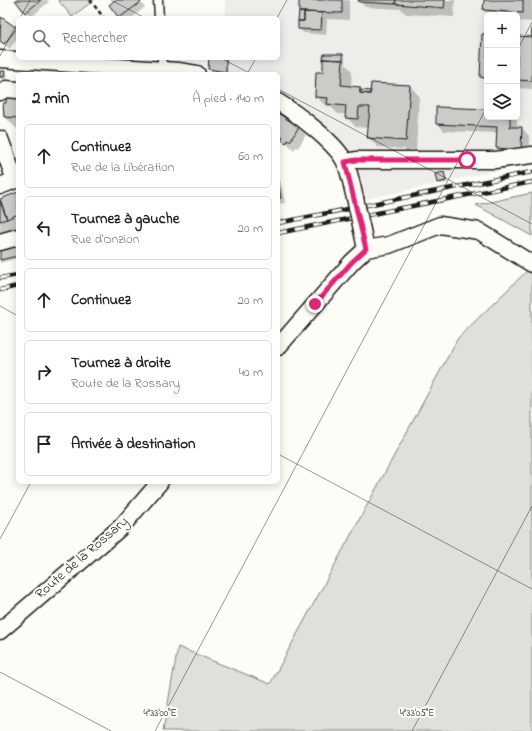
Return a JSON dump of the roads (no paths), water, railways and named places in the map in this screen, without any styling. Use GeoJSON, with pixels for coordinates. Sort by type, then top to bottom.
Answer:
{"type":"FeatureCollection","features":[{"type":"Feature","properties":{"kind":"street"},"geometry":{"type":"LineString","coordinates":[[0,59],[16,59]]}},
{"type":"Feature","properties":{"kind":"street"},"geometry":{"type":"LineString","coordinates":[[39,60],[162,64],[190,72]]}},
{"type":"Feature","properties":{"kind":"street"},"geometry":{"type":"LineString","coordinates":[[0,92],[6,89],[16,90]]}},
{"type":"Feature","properties":{"kind":"street"},"geometry":{"type":"LineString","coordinates":[[280,104],[323,137],[336,149],[345,162],[355,198],[366,249]]}},
{"type":"Feature","properties":{"kind":"street"},"geometry":{"type":"LineString","coordinates":[[0,139],[16,178]]}},
{"type":"Feature","properties":{"kind":"street"},"geometry":{"type":"LineString","coordinates":[[345,162],[356,160],[508,160],[532,155]]}},
{"type":"Feature","properties":{"kind":"street"},"geometry":{"type":"LineString","coordinates":[[0,186],[16,180]]}},
{"type":"Feature","properties":{"kind":"street"},"geometry":{"type":"LineString","coordinates":[[280,345],[352,262],[366,249],[389,244],[440,225],[479,231],[532,264]]}},
{"type":"Feature","properties":{"kind":"street"},"geometry":{"type":"LineString","coordinates":[[0,242],[16,238]]}},
{"type":"Feature","properties":{"kind":"street","name":"Route de la Rossary"},"geometry":{"type":"LineString","coordinates":[[0,630],[121,527],[158,484]]}},
{"type":"Feature","properties":{"kind":"lane"},"geometry":{"type":"LineString","coordinates":[[158,0],[159,16]]}},
{"type":"Feature","properties":{"kind":"railway"},"geometry":{"type":"LineString","coordinates":[[280,223],[532,172]]}},
{"type":"Feature","properties":{"kind":"railway"},"geometry":{"type":"LineString","coordinates":[[280,233],[532,182]]}},
{"type":"Feature","properties":{"kind":"railway"},"geometry":{"type":"LineString","coordinates":[[0,278],[16,275]]}},
{"type":"Feature","properties":{"kind":"railway"},"geometry":{"type":"LineString","coordinates":[[0,290],[16,286]]}}]}
